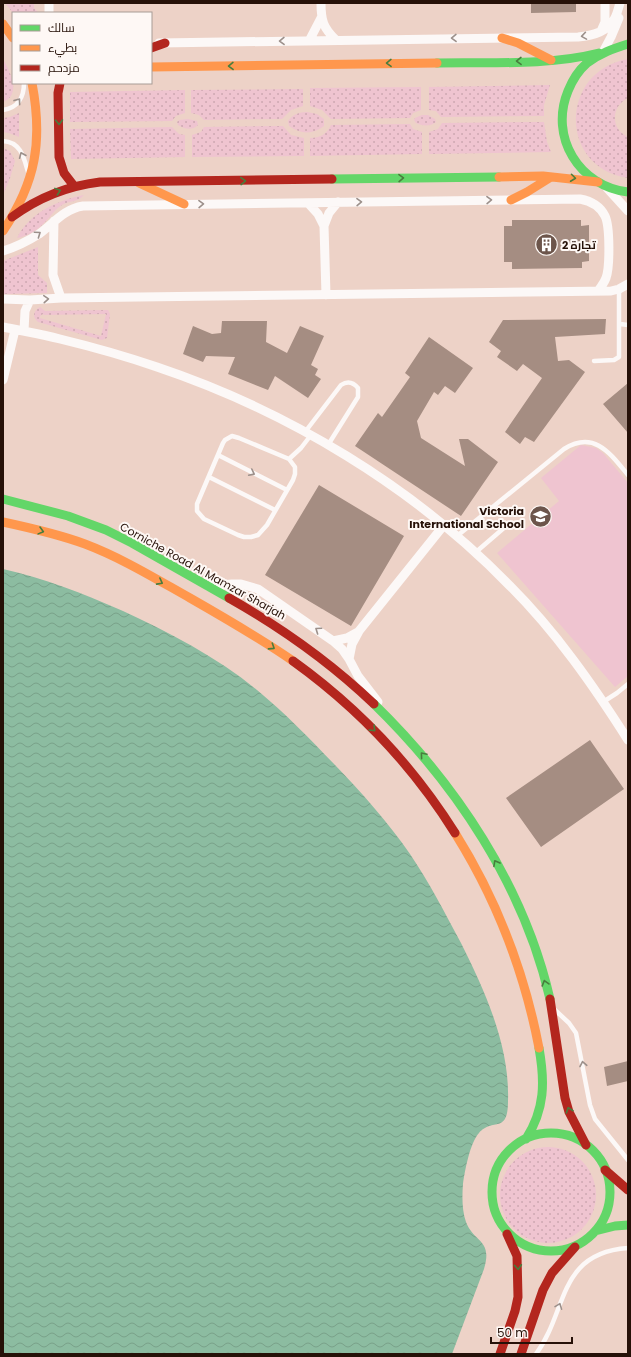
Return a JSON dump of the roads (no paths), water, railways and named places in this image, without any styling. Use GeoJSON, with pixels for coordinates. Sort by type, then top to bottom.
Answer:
{"type":"FeatureCollection","features":[{"type":"Feature","properties":{"kind":"main road"},"geometry":{"type":"LineString","coordinates":[[3,24],[12,36]]}},
{"type":"Feature","properties":{"kind":"main road"},"geometry":{"type":"LineString","coordinates":[[502,38],[518,43],[552,61]]}},
{"type":"Feature","properties":{"kind":"main road"},"geometry":{"type":"LineString","coordinates":[[152,48],[165,43]]}},
{"type":"Feature","properties":{"kind":"main road"},"geometry":{"type":"LineString","coordinates":[[601,184],[581,169],[568,150],[562,129],[561,118],[565,96],[575,76],[582,68],[601,53],[611,48],[628,44]]}},
{"type":"Feature","properties":{"kind":"main road"},"geometry":{"type":"LineString","coordinates":[[152,67],[552,61],[601,53]]}},
{"type":"Feature","properties":{"kind":"main road"},"geometry":{"type":"LineString","coordinates":[[3,231],[19,206],[30,180],[36,153],[38,111],[32,84]]}},
{"type":"Feature","properties":{"kind":"main road"},"geometry":{"type":"LineString","coordinates":[[60,84],[58,93],[59,156],[64,173],[74,186]]}},
{"type":"Feature","properties":{"kind":"main road"},"geometry":{"type":"LineString","coordinates":[[511,200],[552,176]]}},
{"type":"Feature","properties":{"kind":"main road"},"geometry":{"type":"LineString","coordinates":[[12,217],[31,203],[52,192],[74,186],[100,182],[552,176],[575,178],[628,192]]}},
{"type":"Feature","properties":{"kind":"main road"},"geometry":{"type":"LineString","coordinates":[[136,182],[184,204]]}},
{"type":"Feature","properties":{"kind":"main road","name":"Corniche Road Al Mamzar Sharjah"},"geometry":{"type":"LineString","coordinates":[[3,499],[48,510],[103,529],[242,604],[289,634],[340,672],[405,735],[443,780],[479,834],[511,890],[535,950],[551,1008],[565,1097],[570,1113],[586,1145]]}},
{"type":"Feature","properties":{"kind":"main road"},"geometry":{"type":"LineString","coordinates":[[3,522],[86,544],[165,584],[250,633],[302,668],[349,707],[370,726],[408,768],[445,818],[478,870],[499,912],[516,956],[532,1016],[540,1057],[543,1089],[536,1122],[526,1139]]}},
{"type":"Feature","properties":{"kind":"main road"},"geometry":{"type":"LineString","coordinates":[[500,1354],[518,1297],[518,1264],[512,1243],[500,1223],[492,1198],[493,1180],[496,1171],[511,1149],[526,1139],[543,1134],[557,1134],[570,1137],[586,1145],[597,1156],[608,1177],[610,1191],[608,1205],[603,1219],[590,1237],[576,1246],[555,1251],[534,1249],[518,1242],[505,1230]]}},
{"type":"Feature","properties":{"kind":"main road"},"geometry":{"type":"LineString","coordinates":[[605,1170],[628,1190]]}},
{"type":"Feature","properties":{"kind":"main road"},"geometry":{"type":"LineString","coordinates":[[595,1231],[615,1226],[628,1225]]}},
{"type":"Feature","properties":{"kind":"main road"},"geometry":{"type":"LineString","coordinates":[[521,1354],[543,1290],[552,1273],[576,1246]]}},
{"type":"Feature","properties":{"kind":"street"},"geometry":{"type":"LineString","coordinates":[[321,3],[321,18],[327,30],[336,40]]}},
{"type":"Feature","properties":{"kind":"street"},"geometry":{"type":"LineString","coordinates":[[600,31],[605,22],[605,3]]}},
{"type":"Feature","properties":{"kind":"street"},"geometry":{"type":"LineString","coordinates":[[152,43],[578,37],[593,34],[612,23],[621,3]]}},
{"type":"Feature","properties":{"kind":"street"},"geometry":{"type":"LineString","coordinates":[[601,53],[618,24],[621,3]]}},
{"type":"Feature","properties":{"kind":"street"},"geometry":{"type":"LineString","coordinates":[[309,40],[321,18]]}},
{"type":"Feature","properties":{"kind":"street"},"geometry":{"type":"LineString","coordinates":[[601,184],[628,211]]}},
{"type":"Feature","properties":{"kind":"street"},"geometry":{"type":"LineString","coordinates":[[3,251],[30,240],[70,209],[83,206],[580,199],[592,203],[602,211],[608,222],[608,268],[606,279],[598,291]]}},
{"type":"Feature","properties":{"kind":"street"},"geometry":{"type":"LineString","coordinates":[[326,295],[324,226],[329,213],[338,202]]}},
{"type":"Feature","properties":{"kind":"street"},"geometry":{"type":"LineString","coordinates":[[308,203],[318,214],[324,226]]}},
{"type":"Feature","properties":{"kind":"street"},"geometry":{"type":"LineString","coordinates":[[54,221],[53,271],[55,283],[61,298]]}},
{"type":"Feature","properties":{"kind":"street"},"geometry":{"type":"LineString","coordinates":[[3,299],[30,300],[61,298],[612,291],[628,284]]}},
{"type":"Feature","properties":{"kind":"street"},"geometry":{"type":"LineString","coordinates":[[3,380],[25,311],[30,300]]}},
{"type":"Feature","properties":{"kind":"street"},"geometry":{"type":"LineString","coordinates":[[3,327],[92,347],[159,368],[224,393],[271,414],[328,445],[378,476],[444,525],[476,552],[511,586],[554,635],[603,702],[628,740]]}},
{"type":"Feature","properties":{"kind":"street"},"geometry":{"type":"LineString","coordinates":[[349,659],[352,644],[359,631],[444,525]]}},
{"type":"Feature","properties":{"kind":"street"},"geometry":{"type":"LineString","coordinates":[[208,586],[241,584],[258,589],[333,641],[342,649],[358,676],[374,696],[385,714]]}},
{"type":"Feature","properties":{"kind":"street"},"geometry":{"type":"LineString","coordinates":[[333,641],[347,638],[359,631]]}},
{"type":"Feature","properties":{"kind":"lane"},"geometry":{"type":"LineString","coordinates":[[3,110],[10,109],[19,102],[24,92],[24,84]]}},
{"type":"Feature","properties":{"kind":"lane"},"geometry":{"type":"LineString","coordinates":[[3,141],[14,144],[22,151],[30,180]]}},
{"type":"Feature","properties":{"kind":"lane"},"geometry":{"type":"LineString","coordinates":[[594,361],[614,360],[619,357],[619,289]]}},
{"type":"Feature","properties":{"kind":"lane"},"geometry":{"type":"LineString","coordinates":[[620,324],[628,325]]}},
{"type":"Feature","properties":{"kind":"lane"},"geometry":{"type":"LineString","coordinates":[[289,460],[301,448],[308,434],[341,385],[346,382],[353,383],[358,388],[358,397],[328,445]]}},
{"type":"Feature","properties":{"kind":"lane"},"geometry":{"type":"LineString","coordinates":[[235,436],[289,460],[295,468],[295,474],[263,530],[258,535],[244,537],[238,535],[204,519],[199,514],[197,507],[225,440],[235,436]]}},
{"type":"Feature","properties":{"kind":"lane"},"geometry":{"type":"LineString","coordinates":[[457,536],[564,449],[578,442],[593,443],[600,446],[612,455],[628,475]]}},
{"type":"Feature","properties":{"kind":"lane"},"geometry":{"type":"LineString","coordinates":[[218,455],[287,490]]}},
{"type":"Feature","properties":{"kind":"lane"},"geometry":{"type":"LineString","coordinates":[[209,477],[275,510]]}},
{"type":"Feature","properties":{"kind":"lane"},"geometry":{"type":"LineString","coordinates":[[476,552],[505,527]]}},
{"type":"Feature","properties":{"kind":"lane"},"geometry":{"type":"LineString","coordinates":[[603,702],[628,684]]}},
{"type":"Feature","properties":{"kind":"lane"},"geometry":{"type":"LineString","coordinates":[[551,1008],[569,1023],[576,1033],[590,1105],[595,1119],[628,1160]]}},
{"type":"Feature","properties":{"kind":"lane"},"geometry":{"type":"LineString","coordinates":[[536,1354],[544,1343],[566,1288],[573,1276],[582,1266],[593,1258],[605,1252],[628,1248]]}},
{"type":"Feature","properties":{"kind":"water"},"geometry":{"type":"Polygon","coordinates":[[[3,569],[64,587],[123,611],[193,646],[242,678],[297,726],[364,797],[402,842],[430,887],[461,943],[479,980],[500,1039],[508,1080],[507,1111],[503,1122],[484,1128],[479,1133],[473,1143],[468,1157],[462,1193],[463,1208],[469,1229],[484,1246],[486,1259],[484,1269],[452,1354],[3,1354],[3,569]]]}},
{"type":"Feature","properties":{"kind":"place","name":"تجارة 2"},"geometry":{"type":"Point","coordinates":[546,245]}},
{"type":"Feature","properties":{"kind":"place","name":"Victoria International School"},"geometry":{"type":"Point","coordinates":[540,517]}}]}
